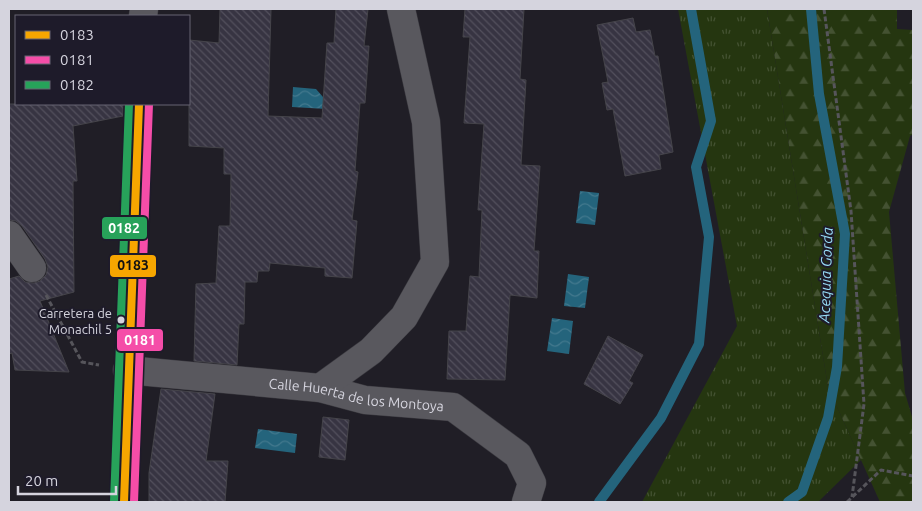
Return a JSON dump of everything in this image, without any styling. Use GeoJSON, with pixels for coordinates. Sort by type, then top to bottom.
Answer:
{"type":"FeatureCollection","features":[{"type":"Feature","properties":{"kind":"street"},"geometry":{"type":"LineString","coordinates":[[320,388],[370,351],[404,317],[435,262],[426,122],[401,9]]}},
{"type":"Feature","properties":{"kind":"street"},"geometry":{"type":"LineString","coordinates":[[124,502],[127,370],[139,105]]}},
{"type":"Feature","properties":{"kind":"street"},"geometry":{"type":"LineString","coordinates":[[9,235],[32,268]]}},
{"type":"Feature","properties":{"kind":"street","name":"Calle Huerta de los Montoya"},"geometry":{"type":"LineString","coordinates":[[127,370],[320,388],[365,400],[453,407],[518,455],[532,483],[526,502]]}},
{"type":"Feature","properties":{"kind":"path"},"geometry":{"type":"LineString","coordinates":[[824,9],[850,212],[864,404],[852,497]]}},
{"type":"Feature","properties":{"kind":"path"},"geometry":{"type":"LineString","coordinates":[[32,268],[82,362],[127,370]]}},
{"type":"Feature","properties":{"kind":"path"},"geometry":{"type":"LineString","coordinates":[[847,502],[881,470],[913,476]]}},
{"type":"Feature","properties":{"kind":"green space"},"geometry":{"type":"Polygon","coordinates":[[[678,9],[767,9],[828,387],[861,460],[818,502],[642,502],[737,326],[678,9]]]}},
{"type":"Feature","properties":{"kind":"green space"},"geometry":{"type":"Polygon","coordinates":[[[767,9],[897,9],[897,29],[913,30],[913,134],[910,136],[889,212],[905,393],[913,420],[913,502],[880,502],[828,387],[767,9]]]}},
{"type":"Feature","properties":{"kind":"water"},"geometry":{"type":"Polygon","coordinates":[[[293,87],[316,89],[323,97],[329,100],[327,109],[292,107],[293,87]]]}},
{"type":"Feature","properties":{"kind":"water"},"geometry":{"type":"Polygon","coordinates":[[[580,191],[599,193],[595,225],[576,223],[580,191]]]}},
{"type":"Feature","properties":{"kind":"water"},"geometry":{"type":"Polygon","coordinates":[[[568,274],[589,277],[585,308],[564,306],[568,274]]]}},
{"type":"Feature","properties":{"kind":"water"},"geometry":{"type":"Polygon","coordinates":[[[552,318],[573,321],[569,354],[547,351],[552,318]]]}},
{"type":"Feature","properties":{"kind":"water"},"geometry":{"type":"Polygon","coordinates":[[[258,429],[297,434],[295,453],[255,448],[258,429]]]}},
{"type":"Feature","properties":{"kind":"building"},"geometry":{"type":"Polygon","coordinates":[[[220,9],[271,9],[268,116],[322,118],[327,43],[334,43],[336,9],[368,9],[364,46],[369,46],[365,103],[360,103],[355,171],[358,172],[352,220],[357,221],[352,278],[325,276],[325,268],[270,263],[269,271],[258,271],[257,282],[245,282],[244,324],[239,324],[237,365],[194,361],[196,284],[216,283],[219,226],[230,226],[231,174],[224,174],[224,148],[189,146],[190,40],[219,43],[220,9]]]}},
{"type":"Feature","properties":{"kind":"building"},"geometry":{"type":"Polygon","coordinates":[[[465,9],[524,9],[520,79],[526,80],[521,165],[540,166],[534,251],[539,251],[537,298],[510,295],[505,380],[447,379],[449,331],[466,331],[470,276],[479,277],[482,210],[478,210],[484,124],[464,123],[470,37],[463,37],[465,9]]]}},
{"type":"Feature","properties":{"kind":"building"},"geometry":{"type":"Polygon","coordinates":[[[633,18],[636,32],[650,30],[655,56],[658,56],[673,152],[659,155],[661,169],[625,176],[613,109],[607,110],[602,83],[608,82],[597,25],[633,18]]]}},
{"type":"Feature","properties":{"kind":"building"},"geometry":{"type":"Polygon","coordinates":[[[9,104],[123,105],[123,116],[73,126],[77,181],[73,181],[74,292],[40,301],[69,372],[15,370],[12,353],[9,354],[9,279],[19,276],[25,282],[34,283],[40,281],[46,275],[48,267],[45,259],[22,226],[16,221],[9,220],[9,104]]]}},
{"type":"Feature","properties":{"kind":"building"},"geometry":{"type":"Polygon","coordinates":[[[608,336],[643,355],[629,381],[633,383],[620,404],[584,384],[608,336]]]}},
{"type":"Feature","properties":{"kind":"building"},"geometry":{"type":"Polygon","coordinates":[[[161,389],[215,394],[206,461],[228,461],[225,502],[149,502],[149,473],[161,389]]]}},
{"type":"Feature","properties":{"kind":"building"},"geometry":{"type":"Polygon","coordinates":[[[323,417],[349,420],[345,460],[319,457],[323,417]]]}},
{"type":"Feature","properties":{"kind":"waterway"},"geometry":{"type":"LineString","coordinates":[[599,502],[661,418],[699,344],[709,237],[696,167],[711,121],[691,9]]}},
{"type":"Feature","properties":{"kind":"waterway","name":"Acequia Gorda"},"geometry":{"type":"LineString","coordinates":[[788,502],[802,492],[828,418],[837,367],[845,234],[819,94],[811,9]]}},
{"type":"Feature","properties":{"kind":"transit line","name":"0182"},"geometry":{"type":"LineString","coordinates":[[114,502],[129,105]]}},
{"type":"Feature","properties":{"kind":"transit line","name":"0183"},"geometry":{"type":"LineString","coordinates":[[124,502],[139,105]]}},
{"type":"Feature","properties":{"kind":"transit line","name":"0181"},"geometry":{"type":"LineString","coordinates":[[134,502],[149,105]]}},
{"type":"Feature","properties":{"kind":"place","name":"Carretera de Monachil 5"},"geometry":{"type":"Point","coordinates":[121,320]}}]}
